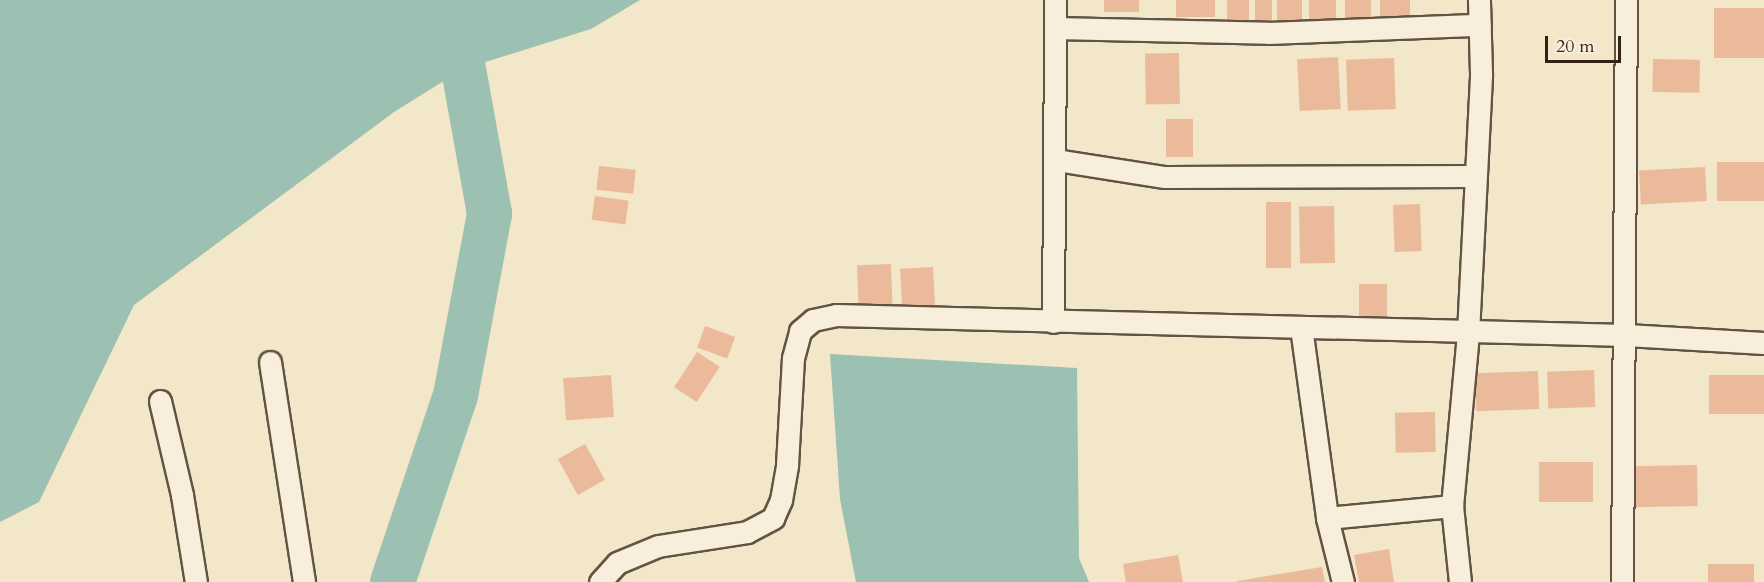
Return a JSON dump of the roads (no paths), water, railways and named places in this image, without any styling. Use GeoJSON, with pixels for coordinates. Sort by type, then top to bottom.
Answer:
{"type":"FeatureCollection","features":[{"type":"Feature","properties":{"kind":"street"},"geometry":{"type":"LineString","coordinates":[[1053,322],[1056,160],[1054,0]]}},
{"type":"Feature","properties":{"kind":"street"},"geometry":{"type":"LineString","coordinates":[[1460,582],[1452,506],[1468,333],[1474,176],[1481,73],[1479,0]]}},
{"type":"Feature","properties":{"kind":"street"},"geometry":{"type":"LineString","coordinates":[[1622,582],[1620,475],[1626,335],[1623,186],[1626,0]]}},
{"type":"Feature","properties":{"kind":"street"},"geometry":{"type":"LineString","coordinates":[[1055,28],[1268,33],[1480,25]]}},
{"type":"Feature","properties":{"kind":"street"},"geometry":{"type":"LineString","coordinates":[[1056,160],[1165,177],[1474,176]]}},
{"type":"Feature","properties":{"kind":"street"},"geometry":{"type":"LineString","coordinates":[[600,582],[617,563],[658,546],[747,532],[773,518],[781,500],[787,465],[793,358],[800,331],[813,320],[836,315],[1468,333],[1626,335],[1764,343]]}},
{"type":"Feature","properties":{"kind":"street"},"geometry":{"type":"LineString","coordinates":[[1301,327],[1327,518],[1342,582]]}},
{"type":"Feature","properties":{"kind":"street"},"geometry":{"type":"LineString","coordinates":[[270,362],[304,582]]}},
{"type":"Feature","properties":{"kind":"street"},"geometry":{"type":"LineString","coordinates":[[160,401],[182,495],[196,582]]}},
{"type":"Feature","properties":{"kind":"street"},"geometry":{"type":"LineString","coordinates":[[1327,518],[1452,506]]}},
{"type":"Feature","properties":{"kind":"waterway"},"geometry":{"type":"LineString","coordinates":[[392,582],[455,395],[489,213],[458,41],[426,0]]}}]}
